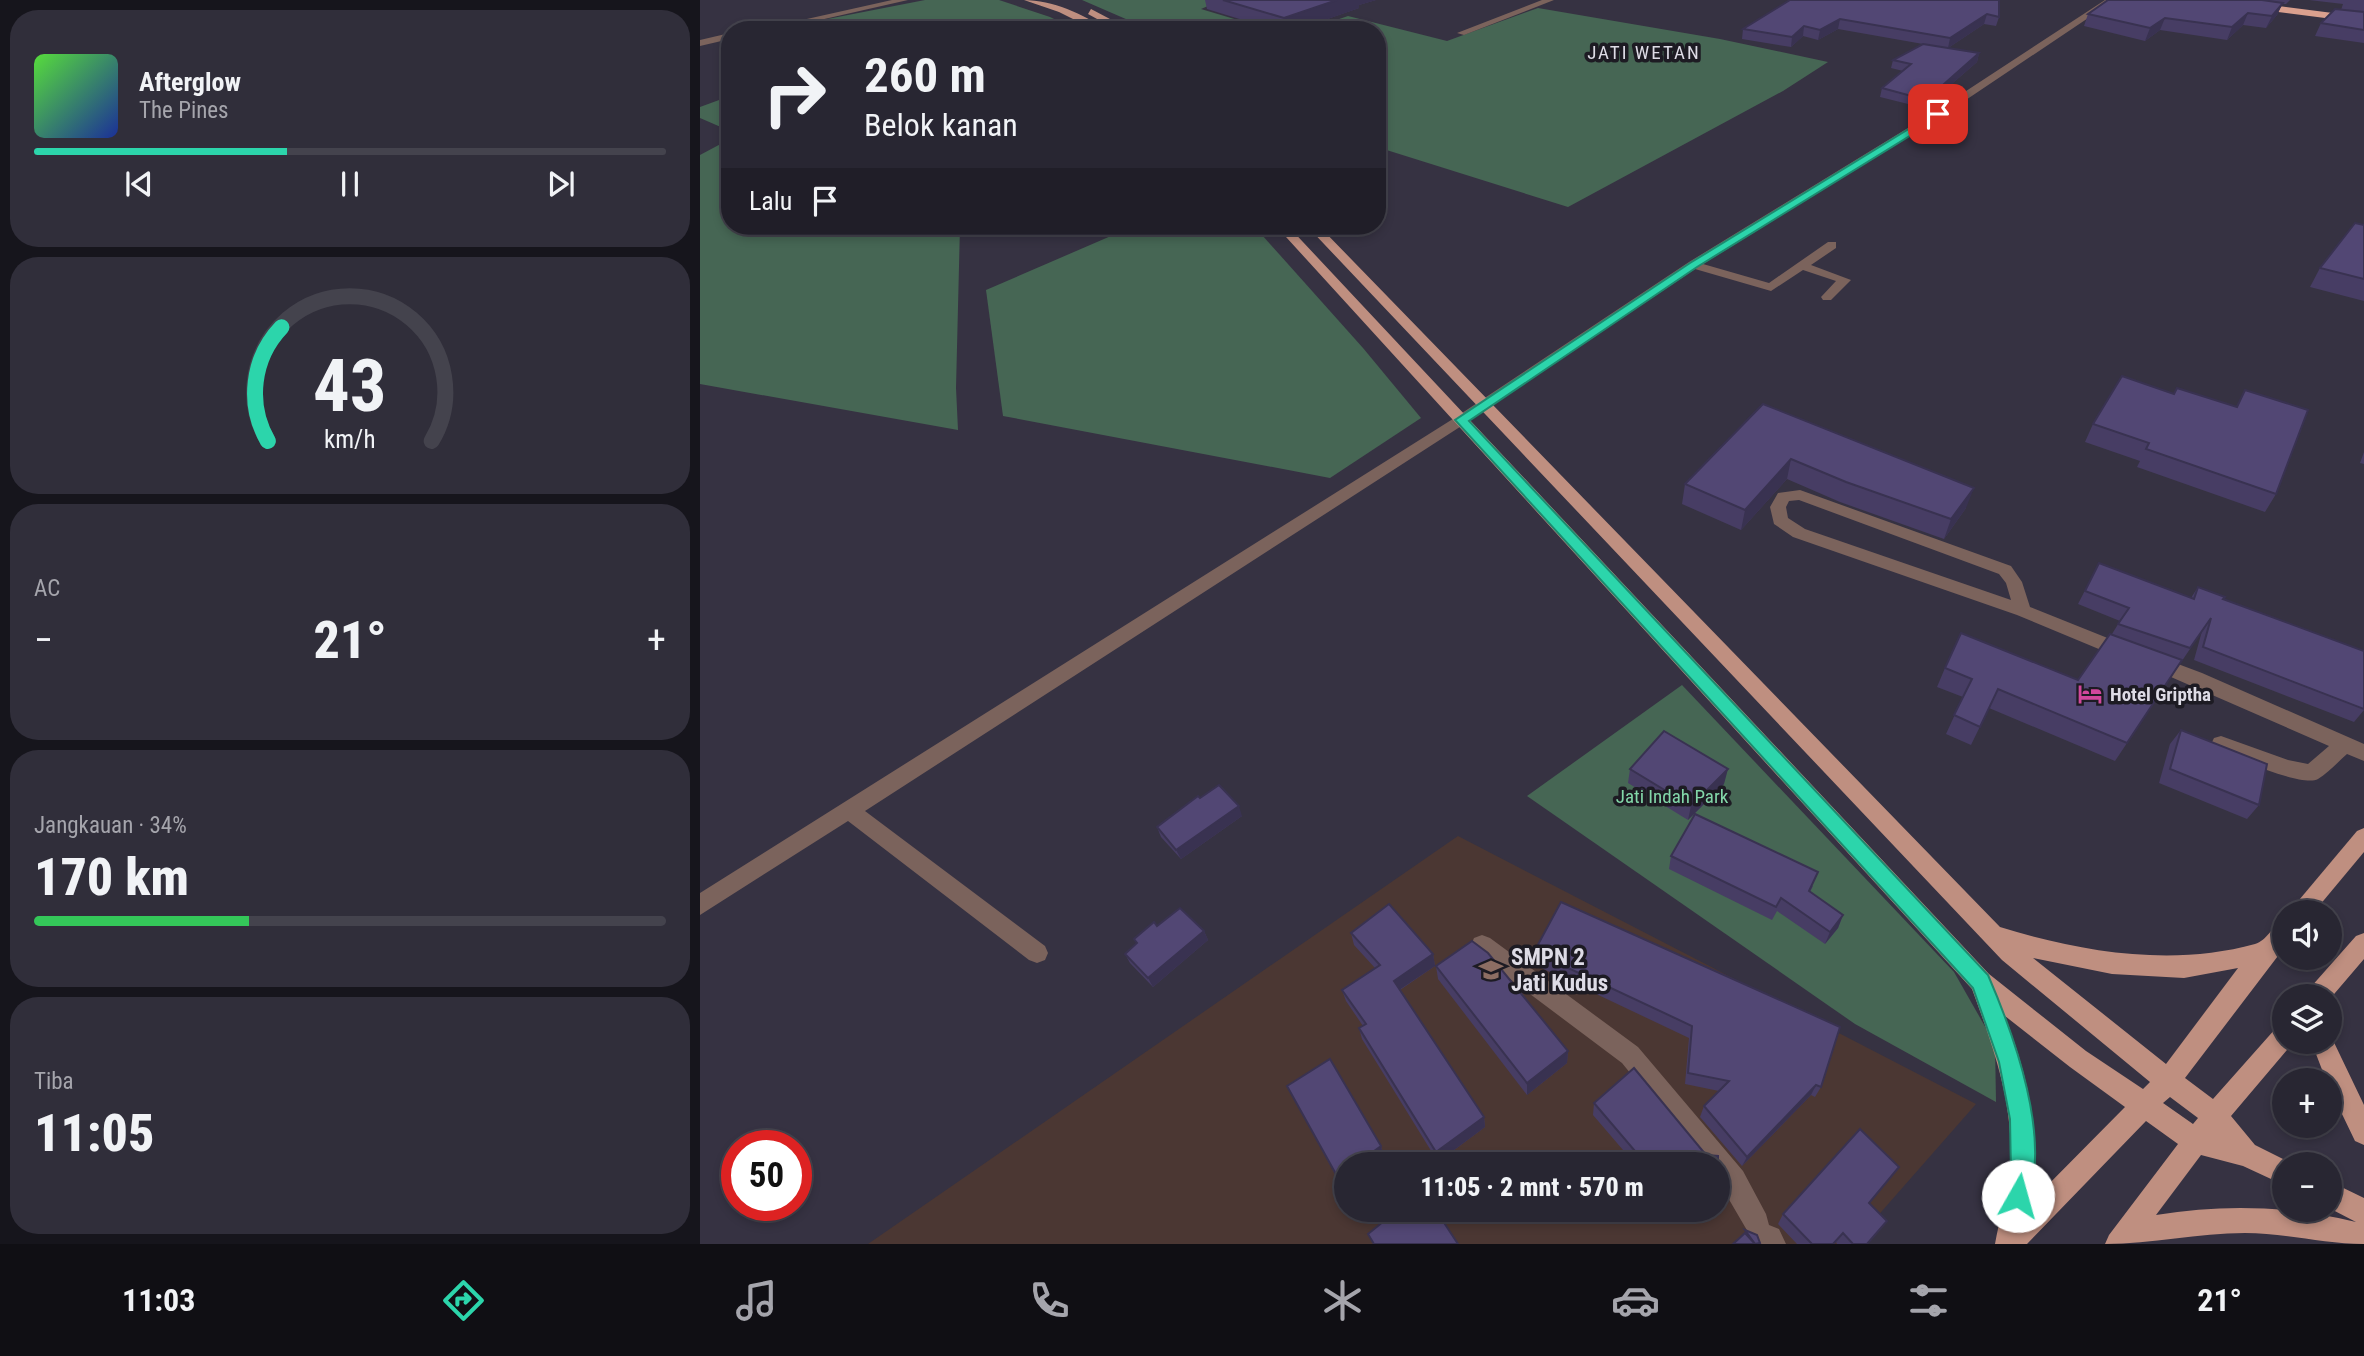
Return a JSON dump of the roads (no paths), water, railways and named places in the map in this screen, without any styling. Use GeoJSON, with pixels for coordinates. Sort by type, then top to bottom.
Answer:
{"type":"FeatureCollection","features":[{"type":"Feature","properties":{"kind":"highway"},"geometry":{"type":"LineString","coordinates":[[2208,0],[2364,20]]}},
{"type":"Feature","properties":{"kind":"highway"},"geometry":{"type":"LineString","coordinates":[[2251,0],[2364,15]]}},
{"type":"Feature","properties":{"kind":"main road"},"geometry":{"type":"LineString","coordinates":[[1028,0],[1062,10],[1084,21]]}},
{"type":"Feature","properties":{"kind":"main road"},"geometry":{"type":"LineString","coordinates":[[1058,0],[1108,21]]}},
{"type":"Feature","properties":{"kind":"main road"},"geometry":{"type":"LineString","coordinates":[[1290,235],[1981,982],[2142,1105],[2196,1141],[2246,1154],[2272,1166]]}},
{"type":"Feature","properties":{"kind":"main road"},"geometry":{"type":"LineString","coordinates":[[1322,235],[2010,953],[2110,1036],[2215,1116],[2246,1154]]}},
{"type":"Feature","properties":{"kind":"main road"},"geometry":{"type":"LineString","coordinates":[[2310,900],[2364,837]]}},
{"type":"Feature","properties":{"kind":"main road"},"geometry":{"type":"LineString","coordinates":[[1992,934],[2040,950],[2112,964],[2184,967],[2265,953]]}},
{"type":"Feature","properties":{"kind":"main road"},"geometry":{"type":"LineString","coordinates":[[2328,984],[2364,943]]}},
{"type":"Feature","properties":{"kind":"main road"},"geometry":{"type":"LineString","coordinates":[[2008,1244],[2168,1081],[2272,945]]}},
{"type":"Feature","properties":{"kind":"main road"},"geometry":{"type":"LineString","coordinates":[[1981,982],[2010,1062],[2021,1119],[2023,1173],[2008,1244]]}},
{"type":"Feature","properties":{"kind":"main road"},"geometry":{"type":"LineString","coordinates":[[2122,1239],[2215,1116],[2272,1050]]}},
{"type":"Feature","properties":{"kind":"main road"},"geometry":{"type":"LineString","coordinates":[[2327,1054],[2364,1132]]}},
{"type":"Feature","properties":{"kind":"main road"},"geometry":{"type":"LineString","coordinates":[[2342,1201],[2364,1212]]}},
{"type":"Feature","properties":{"kind":"main road"},"geometry":{"type":"LineString","coordinates":[[2122,1239],[2207,1219],[2288,1222],[2364,1237]]}},
{"type":"Feature","properties":{"kind":"street"},"geometry":{"type":"LineString","coordinates":[[805,21],[904,0]]}},
{"type":"Feature","properties":{"kind":"street"},"geometry":{"type":"LineString","coordinates":[[1461,33],[1550,0]]}},
{"type":"Feature","properties":{"kind":"street"},"geometry":{"type":"LineString","coordinates":[[700,905],[1461,420],[1693,265],[1938,114],[2111,0]]}},
{"type":"Feature","properties":{"kind":"street"},"geometry":{"type":"LineString","coordinates":[[700,43],[721,38]]}},
{"type":"Feature","properties":{"kind":"street"},"geometry":{"type":"LineString","coordinates":[[1693,265],[1771,287],[1832,245]]}},
{"type":"Feature","properties":{"kind":"street"},"geometry":{"type":"LineString","coordinates":[[1803,265],[1845,280],[1827,298]]}},
{"type":"Feature","properties":{"kind":"street"},"geometry":{"type":"LineString","coordinates":[[2024,611],[2014,582],[2005,570],[1800,495],[1784,497],[1778,507],[1780,520],[1799,533],[2024,611],[2110,647],[2180,671],[2364,753]]}},
{"type":"Feature","properties":{"kind":"street"},"geometry":{"type":"LineString","coordinates":[[2221,744],[2287,768],[2311,773],[2345,744]]}},
{"type":"Feature","properties":{"kind":"street"},"geometry":{"type":"LineString","coordinates":[[849,810],[1037,953]]}},
{"type":"Feature","properties":{"kind":"street"},"geometry":{"type":"LineString","coordinates":[[1482,945],[1630,1055],[1734,1180],[1766,1235]]}},
{"type":"Feature","properties":{"kind":"place","name":"Hotel Griptha"},"geometry":{"type":"Point","coordinates":[2090,694]}},
{"type":"Feature","properties":{"kind":"place","name":"SMPN 2 Jati Kudus"},"geometry":{"type":"Point","coordinates":[1491,970]}},
{"type":"Feature","properties":{"kind":"district","name":"JATI WETAN"},"geometry":{"type":"Point","coordinates":[1644,52]}},
{"type":"Feature","properties":{"kind":"park label","name":"Jati Indah Park"},"geometry":{"type":"Point","coordinates":[1672,796]}}]}
